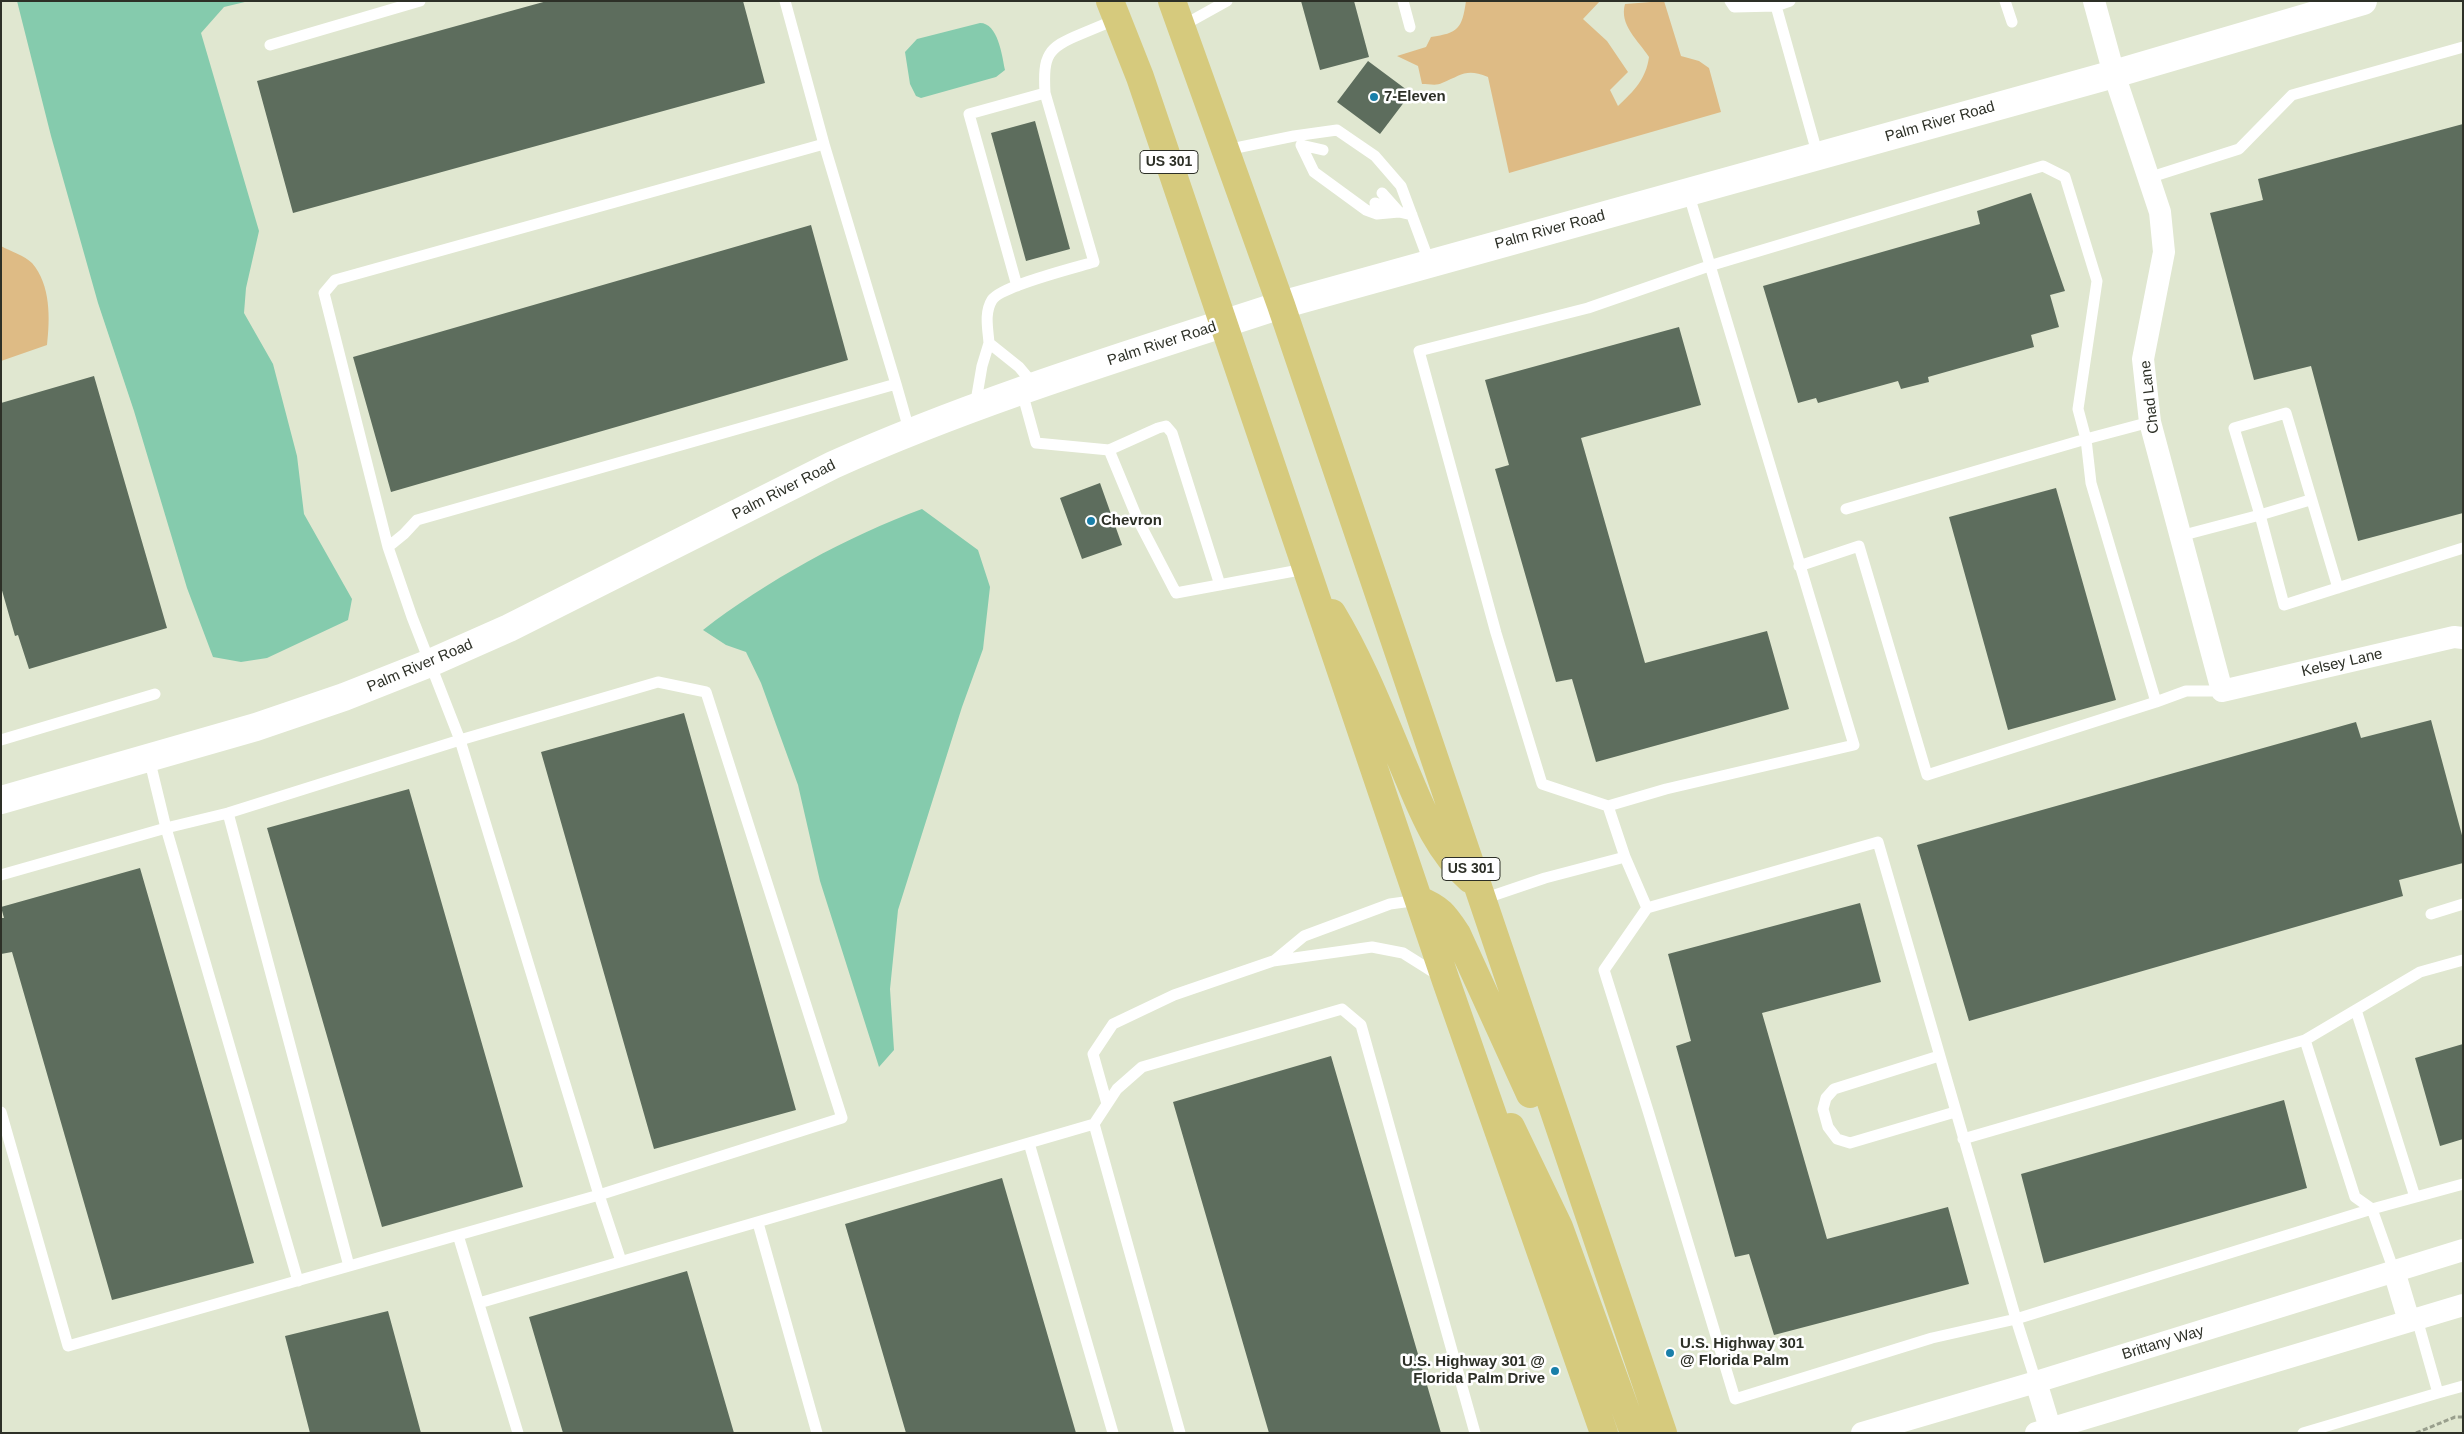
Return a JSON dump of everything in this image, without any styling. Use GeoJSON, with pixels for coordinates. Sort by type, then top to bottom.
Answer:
{"type":"FeatureCollection","features":[{"type":"Feature","properties":{"kind":"main road","name":"US 301"},"geometry":{"type":"LineString","coordinates":[[1113,10],[1140,77],[1305,569],[1604,1433]]}},
{"type":"Feature","properties":{"kind":"main road","name":"US 301"},"geometry":{"type":"LineString","coordinates":[[1177,14],[1281,305],[1662,1433]]}},
{"type":"Feature","properties":{"kind":"main road"},"geometry":{"type":"LineString","coordinates":[[1305,569],[1352,646],[1423,814],[1445,852],[1479,892]]}},
{"type":"Feature","properties":{"kind":"main road"},"geometry":{"type":"LineString","coordinates":[[1419,900],[1434,906],[1444,915],[1457,934],[1592,1228]]}},
{"type":"Feature","properties":{"kind":"main road"},"geometry":{"type":"LineString","coordinates":[[1483,1087],[1516,1134],[1559,1228],[1634,1433]]}},
{"type":"Feature","properties":{"kind":"street","name":"Chad Lane"},"geometry":{"type":"LineString","coordinates":[[2094,1],[2114,74],[2160,212],[2164,252],[2143,359],[2150,422],[2222,691]]}},
{"type":"Feature","properties":{"kind":"street","name":"Palm River Road"},"geometry":{"type":"LineString","coordinates":[[1,800],[256,728],[344,698],[509,628],[833,465],[910,433],[1029,389],[1224,323],[1281,305],[2114,74],[2363,1]]}},
{"type":"Feature","properties":{"kind":"street","name":"Kelsey Lane"},"geometry":{"type":"LineString","coordinates":[[2222,691],[2454,637],[2463,638]]}},
{"type":"Feature","properties":{"kind":"street","name":"Brittany Way"},"geometry":{"type":"LineString","coordinates":[[1862,1433],[2036,1382],[2463,1250]]}},
{"type":"Feature","properties":{"kind":"street"},"geometry":{"type":"LineString","coordinates":[[2394,1270],[2413,1320]]}},
{"type":"Feature","properties":{"kind":"street"},"geometry":{"type":"LineString","coordinates":[[2036,1382],[2046,1431],[2463,1305]]}},
{"type":"Feature","properties":{"kind":"lane"},"geometry":{"type":"LineString","coordinates":[[270,45],[420,1]]}},
{"type":"Feature","properties":{"kind":"lane"},"geometry":{"type":"LineString","coordinates":[[784,1],[824,144],[910,433]]}},
{"type":"Feature","properties":{"kind":"lane"},"geometry":{"type":"LineString","coordinates":[[1177,14],[1227,1]]}},
{"type":"Feature","properties":{"kind":"lane"},"geometry":{"type":"LineString","coordinates":[[1403,1],[1410,26]]}},
{"type":"Feature","properties":{"kind":"lane"},"geometry":{"type":"LineString","coordinates":[[1730,1],[1734,7],[1776,6],[1790,1]]}},
{"type":"Feature","properties":{"kind":"lane"},"geometry":{"type":"LineString","coordinates":[[2005,1],[2012,22]]}},
{"type":"Feature","properties":{"kind":"lane"},"geometry":{"type":"LineString","coordinates":[[1776,6],[1818,156]]}},
{"type":"Feature","properties":{"kind":"lane"},"geometry":{"type":"LineString","coordinates":[[974,409],[982,366],[989,343],[987,316],[992,300],[1005,290],[1094,262],[1044,92],[1045,67],[1054,46],[1113,10]]}},
{"type":"Feature","properties":{"kind":"lane"},"geometry":{"type":"LineString","coordinates":[[2148,178],[2239,149],[2292,95],[2463,46]]}},
{"type":"Feature","properties":{"kind":"lane"},"geometry":{"type":"LineString","coordinates":[[1017,286],[969,114],[1044,92]]}},
{"type":"Feature","properties":{"kind":"lane"},"geometry":{"type":"LineString","coordinates":[[1226,150],[1297,141],[1337,130],[1375,156],[1401,186],[1430,264]]}},
{"type":"Feature","properties":{"kind":"lane"},"geometry":{"type":"LineString","coordinates":[[1297,141],[1323,150]]}},
{"type":"Feature","properties":{"kind":"lane"},"geometry":{"type":"LineString","coordinates":[[1297,141],[1315,160]]}},
{"type":"Feature","properties":{"kind":"lane"},"geometry":{"type":"LineString","coordinates":[[1297,141],[1314,172],[1366,210],[1377,214],[1399,212],[1412,215]]}},
{"type":"Feature","properties":{"kind":"lane"},"geometry":{"type":"LineString","coordinates":[[621,1261],[599,1195],[460,740],[388,547],[324,293],[335,280],[824,144]]}},
{"type":"Feature","properties":{"kind":"lane"},"geometry":{"type":"LineString","coordinates":[[1688,192],[1709,266],[1799,566],[1854,745],[1666,789],[1608,806],[1542,784],[1496,632],[1419,352],[1588,308],[1709,266],[2043,166],[2065,177],[2097,281],[2078,409],[2086,439],[2092,483],[2156,702]]}},
{"type":"Feature","properties":{"kind":"lane"},"geometry":{"type":"LineString","coordinates":[[1379,198],[1399,212]]}},
{"type":"Feature","properties":{"kind":"lane"},"geometry":{"type":"LineString","coordinates":[[989,343],[1019,367],[1029,389],[1036,443],[1109,450],[1166,426],[1172,433],[1220,585]]}},
{"type":"Feature","properties":{"kind":"lane"},"geometry":{"type":"LineString","coordinates":[[388,547],[417,520],[896,384]]}},
{"type":"Feature","properties":{"kind":"lane"},"geometry":{"type":"LineString","coordinates":[[2338,588],[2310,500],[2286,413],[2234,428],[2284,605],[2338,588],[2463,548]]}},
{"type":"Feature","properties":{"kind":"lane"},"geometry":{"type":"LineString","coordinates":[[1846,509],[2150,422]]}},
{"type":"Feature","properties":{"kind":"lane"},"geometry":{"type":"LineString","coordinates":[[1109,450],[1138,520],[1176,593],[1305,569]]}},
{"type":"Feature","properties":{"kind":"lane"},"geometry":{"type":"LineString","coordinates":[[2180,536],[2310,500]]}},
{"type":"Feature","properties":{"kind":"lane"},"geometry":{"type":"LineString","coordinates":[[1799,566],[1859,546],[1927,775],[2186,691],[2222,691]]}},
{"type":"Feature","properties":{"kind":"lane"},"geometry":{"type":"LineString","coordinates":[[1,875],[166,828],[228,813],[460,740],[658,682],[706,692],[842,1118],[599,1195],[68,1346],[1,1112]]}},
{"type":"Feature","properties":{"kind":"lane"},"geometry":{"type":"LineString","coordinates":[[1,740],[154,694]]}},
{"type":"Feature","properties":{"kind":"lane"},"geometry":{"type":"LineString","coordinates":[[149,758],[166,828],[298,1281]]}},
{"type":"Feature","properties":{"kind":"lane"},"geometry":{"type":"LineString","coordinates":[[1608,806],[1647,908]]}},
{"type":"Feature","properties":{"kind":"lane"},"geometry":{"type":"LineString","coordinates":[[228,813],[349,1266]]}},
{"type":"Feature","properties":{"kind":"lane"},"geometry":{"type":"LineString","coordinates":[[2036,1382],[2016,1319],[1955,1112],[1878,842],[1647,908],[1604,970],[1650,1114],[1734,1399],[1932,1338],[2016,1319],[2372,1209],[2463,1184]]}},
{"type":"Feature","properties":{"kind":"lane"},"geometry":{"type":"LineString","coordinates":[[1479,892],[1545,878],[1626,857]]}},
{"type":"Feature","properties":{"kind":"lane"},"geometry":{"type":"LineString","coordinates":[[1273,961],[1304,936],[1390,904],[1419,900]]}},
{"type":"Feature","properties":{"kind":"lane"},"geometry":{"type":"LineString","coordinates":[[2431,914],[2463,904]]}},
{"type":"Feature","properties":{"kind":"lane"},"geometry":{"type":"LineString","coordinates":[[1107,1104],[1094,1054],[1113,1024],[1174,995],[1273,961],[1372,947],[1403,953],[1422,963],[1446,981]]}},
{"type":"Feature","properties":{"kind":"lane"},"geometry":{"type":"LineString","coordinates":[[1963,1139],[2306,1040],[2420,972],[2463,960]]}},
{"type":"Feature","properties":{"kind":"lane"},"geometry":{"type":"LineString","coordinates":[[479,1303],[1094,1124],[1117,1089],[1142,1067],[1342,1009],[1361,1025],[1475,1433]]}},
{"type":"Feature","properties":{"kind":"lane"},"geometry":{"type":"LineString","coordinates":[[2356,1010],[2414,1197]]}},
{"type":"Feature","properties":{"kind":"lane"},"geometry":{"type":"LineString","coordinates":[[2306,1040],[2355,1198],[2372,1209],[2394,1270]]}},
{"type":"Feature","properties":{"kind":"lane"},"geometry":{"type":"LineString","coordinates":[[1939,1056],[1834,1089],[1826,1098],[1824,1109],[1828,1127],[1837,1139],[1850,1143],[1955,1112]]}},
{"type":"Feature","properties":{"kind":"lane"},"geometry":{"type":"LineString","coordinates":[[1094,1124],[1180,1433]]}},
{"type":"Feature","properties":{"kind":"lane"},"geometry":{"type":"LineString","coordinates":[[1029,1143],[1113,1433]]}},
{"type":"Feature","properties":{"kind":"lane"},"geometry":{"type":"LineString","coordinates":[[758,1223],[817,1433]]}},
{"type":"Feature","properties":{"kind":"lane"},"geometry":{"type":"LineString","coordinates":[[458,1235],[518,1433]]}},
{"type":"Feature","properties":{"kind":"lane"},"geometry":{"type":"LineString","coordinates":[[2413,1320],[2438,1393]]}},
{"type":"Feature","properties":{"kind":"lane"},"geometry":{"type":"LineString","coordinates":[[2305,1433],[2463,1386]]}},
{"type":"Feature","properties":{"kind":"path"},"geometry":{"type":"LineString","coordinates":[[2416,1433],[2455,1417],[2463,1417]]}},
{"type":"Feature","properties":{"kind":"shaded area"},"geometry":{"type":"Polygon","coordinates":[[[17,1],[249,1],[224,7],[201,33],[259,231],[246,288],[244,313],[273,364],[297,456],[304,514],[352,599],[348,620],[267,658],[241,662],[213,657],[187,588],[134,411],[98,303],[51,136],[17,1]]]}},
{"type":"Feature","properties":{"kind":"shaded area"},"geometry":{"type":"Polygon","coordinates":[[[1466,1],[1600,1],[1583,19],[1607,41],[1628,72],[1610,90],[1618,106],[1642,78],[1649,57],[1627,26],[1624,12],[1625,4],[1664,1],[1681,56],[1699,61],[1709,68],[1721,112],[1509,173],[1488,77],[1469,73],[1440,84],[1422,84],[1418,66],[1397,56],[1426,47],[1431,37],[1447,34],[1457,28],[1463,18],[1466,1]]]}},
{"type":"Feature","properties":{"kind":"shaded area"},"geometry":{"type":"Polygon","coordinates":[[[980,23],[986,24],[995,34],[1001,49],[1005,70],[996,77],[921,98],[916,96],[910,84],[905,52],[917,39],[980,23]]]}},
{"type":"Feature","properties":{"kind":"shaded area"},"geometry":{"type":"Polygon","coordinates":[[[1,246],[29,260],[38,272],[46,292],[49,324],[47,345],[1,361],[1,246]]]}},
{"type":"Feature","properties":{"kind":"shaded area"},"geometry":{"type":"Polygon","coordinates":[[[922,509],[978,550],[990,587],[983,649],[962,707],[898,910],[890,989],[894,1050],[879,1067],[820,881],[798,785],[761,683],[746,652],[726,645],[703,630],[753,594],[808,561],[865,532],[922,509]]]}},
{"type":"Feature","properties":{"kind":"building"},"geometry":{"type":"Polygon","coordinates":[[[547,1],[743,1],[765,83],[293,213],[257,81],[547,1]]]}},
{"type":"Feature","properties":{"kind":"building"},"geometry":{"type":"Polygon","coordinates":[[[1301,1],[1354,1],[1369,57],[1320,70],[1301,1]]]}},
{"type":"Feature","properties":{"kind":"building","name":"7-Eleven"},"geometry":{"type":"Polygon","coordinates":[[[1368,61],[1411,93],[1380,134],[1337,102],[1368,61]]]}},
{"type":"Feature","properties":{"kind":"building"},"geometry":{"type":"Polygon","coordinates":[[[1035,121],[1070,249],[1026,261],[991,133],[1035,121]]]}},
{"type":"Feature","properties":{"kind":"building"},"geometry":{"type":"Polygon","coordinates":[[[2463,124],[2463,513],[2358,541],[2311,366],[2254,380],[2210,213],[2263,200],[2258,179],[2463,124]]]}},
{"type":"Feature","properties":{"kind":"building"},"geometry":{"type":"Polygon","coordinates":[[[2031,193],[2065,291],[2050,295],[2059,327],[2031,335],[2034,347],[1928,377],[1929,382],[1901,389],[1898,381],[1818,403],[1816,398],[1798,403],[1763,286],[1980,224],[1977,211],[2031,193]]]}},
{"type":"Feature","properties":{"kind":"building"},"geometry":{"type":"Polygon","coordinates":[[[811,225],[848,360],[391,492],[353,357],[811,225]]]}},
{"type":"Feature","properties":{"kind":"building"},"geometry":{"type":"Polygon","coordinates":[[[1679,327],[1701,405],[1581,438],[1645,663],[1767,631],[1789,709],[1596,762],[1572,679],[1556,682],[1495,469],[1509,465],[1485,380],[1679,327]]]}},
{"type":"Feature","properties":{"kind":"building"},"geometry":{"type":"Polygon","coordinates":[[[94,376],[167,628],[29,669],[18,635],[15,636],[1,587],[1,403],[94,376]]]}},
{"type":"Feature","properties":{"kind":"building","name":"Chevron"},"geometry":{"type":"Polygon","coordinates":[[[1100,483],[1122,545],[1082,559],[1060,498],[1100,483]]]}},
{"type":"Feature","properties":{"kind":"building"},"geometry":{"type":"Polygon","coordinates":[[[2056,488],[2116,700],[2008,730],[1949,517],[2056,488]]]}},
{"type":"Feature","properties":{"kind":"building"},"geometry":{"type":"Polygon","coordinates":[[[684,713],[796,1110],[654,1149],[541,752],[684,713]]]}},
{"type":"Feature","properties":{"kind":"building"},"geometry":{"type":"Polygon","coordinates":[[[2431,720],[2463,839],[2463,863],[2399,880],[2403,896],[1969,1021],[1917,845],[2356,722],[2361,738],[2431,720]]]}},
{"type":"Feature","properties":{"kind":"building"},"geometry":{"type":"Polygon","coordinates":[[[409,789],[523,1187],[382,1227],[267,828],[409,789]]]}},
{"type":"Feature","properties":{"kind":"building"},"geometry":{"type":"Polygon","coordinates":[[[140,868],[254,1263],[112,1300],[12,952],[1,954],[1,918],[4,918],[1,907],[140,868]]]}},
{"type":"Feature","properties":{"kind":"building"},"geometry":{"type":"Polygon","coordinates":[[[1860,903],[1881,982],[1762,1013],[1827,1239],[1948,1207],[1969,1284],[1774,1335],[1749,1254],[1735,1257],[1676,1046],[1691,1041],[1668,954],[1860,903]]]}},
{"type":"Feature","properties":{"kind":"building"},"geometry":{"type":"Polygon","coordinates":[[[2463,1044],[2463,1139],[2440,1146],[2415,1058],[2463,1044]]]}},
{"type":"Feature","properties":{"kind":"building"},"geometry":{"type":"Polygon","coordinates":[[[1331,1056],[1441,1433],[1269,1433],[1173,1102],[1331,1056]]]}},
{"type":"Feature","properties":{"kind":"building"},"geometry":{"type":"Polygon","coordinates":[[[2284,1100],[2307,1188],[2044,1263],[2021,1174],[2284,1100]]]}},
{"type":"Feature","properties":{"kind":"building"},"geometry":{"type":"Polygon","coordinates":[[[1002,1178],[1076,1433],[906,1433],[845,1224],[1002,1178]]]}},
{"type":"Feature","properties":{"kind":"building"},"geometry":{"type":"Polygon","coordinates":[[[687,1271],[734,1433],[563,1433],[529,1317],[687,1271]]]}},
{"type":"Feature","properties":{"kind":"building"},"geometry":{"type":"Polygon","coordinates":[[[388,1311],[421,1433],[310,1433],[285,1336],[388,1311]]]}},
{"type":"Feature","properties":{"kind":"place","name":"7-Eleven"},"geometry":{"type":"Point","coordinates":[1374,97]}},
{"type":"Feature","properties":{"kind":"place","name":"Chevron"},"geometry":{"type":"Point","coordinates":[1091,521]}},
{"type":"Feature","properties":{"kind":"place","name":"U.S. Highway 301 @ Florida Palm"},"geometry":{"type":"Point","coordinates":[1670,1353]}},
{"type":"Feature","properties":{"kind":"place","name":"U.S. Highway 301 @ Florida Palm Drive"},"geometry":{"type":"Point","coordinates":[1555,1371]}}]}
